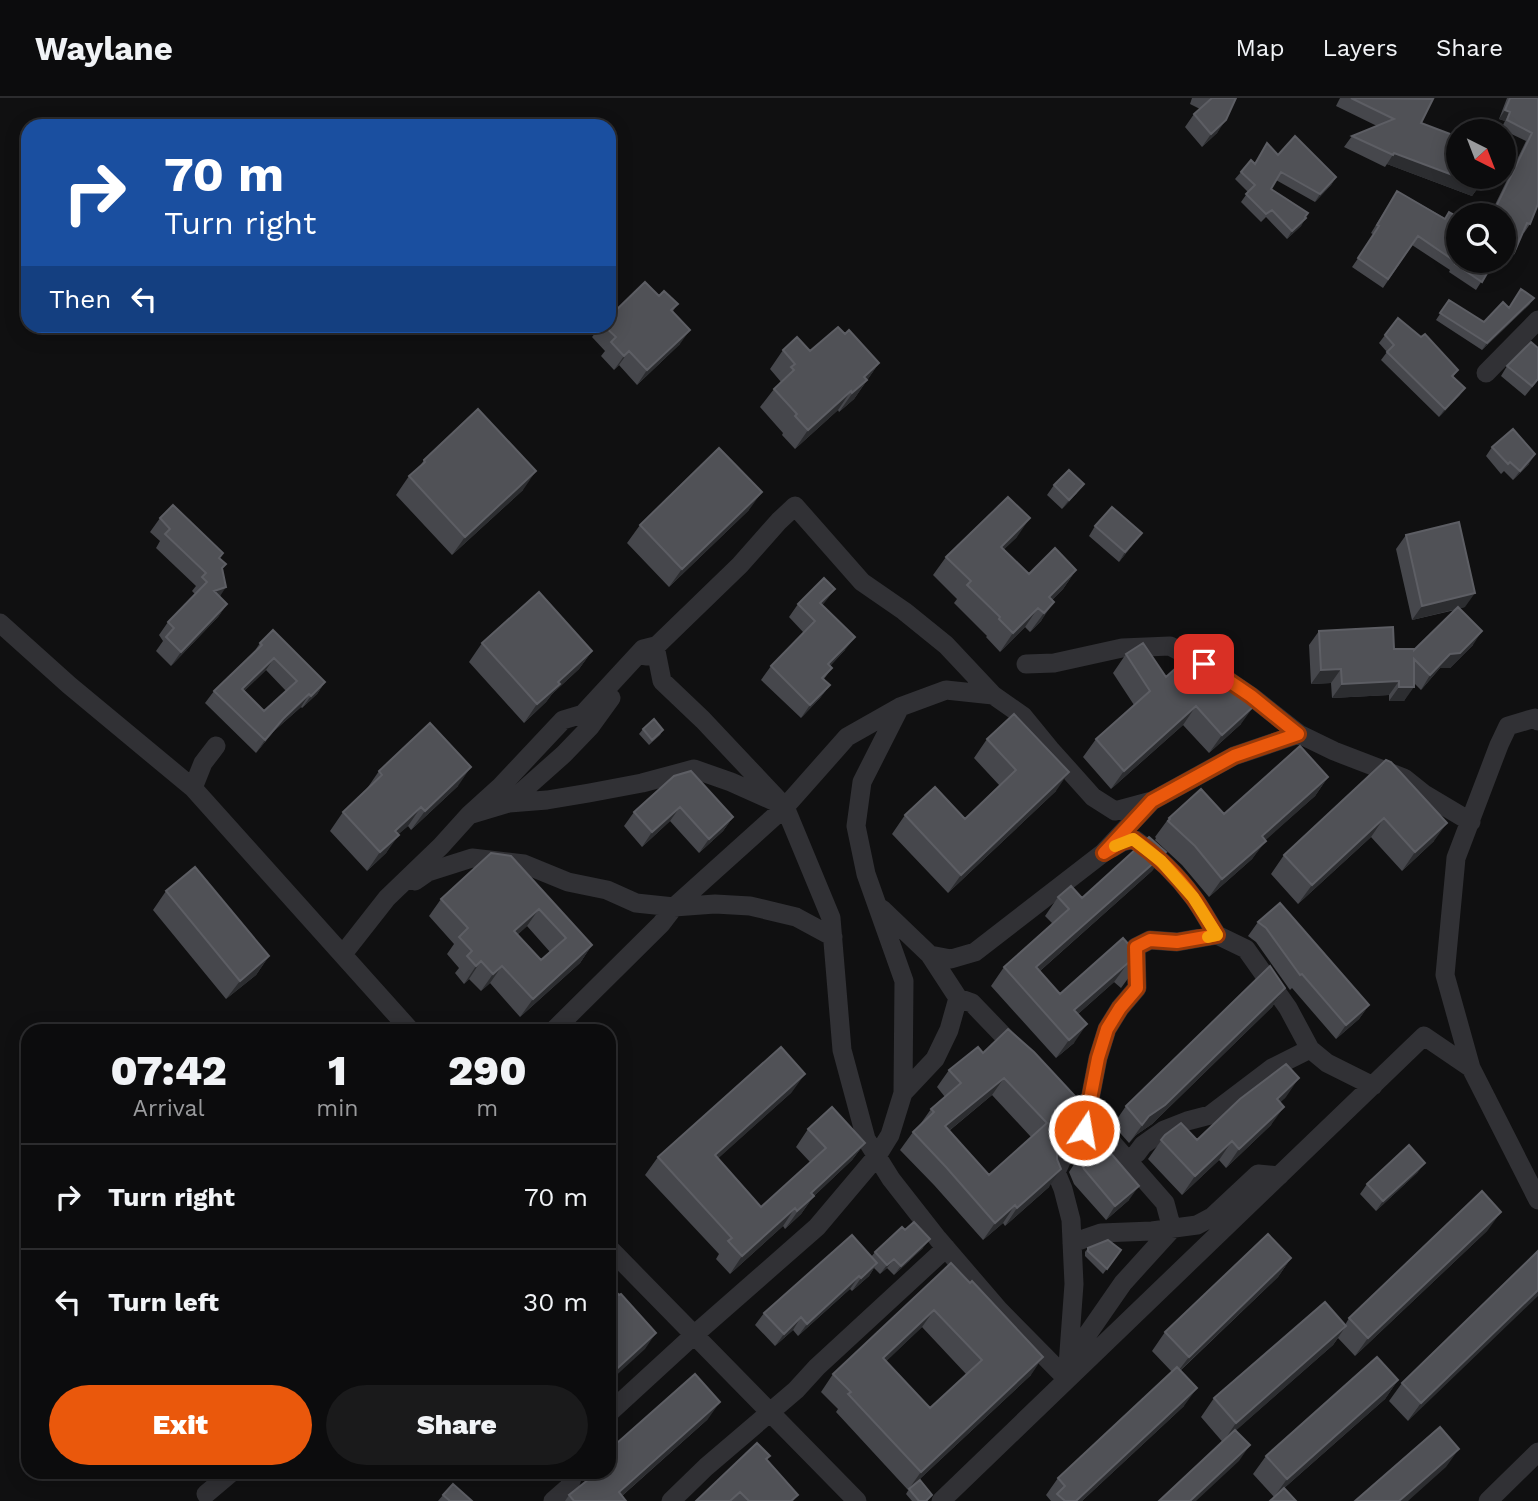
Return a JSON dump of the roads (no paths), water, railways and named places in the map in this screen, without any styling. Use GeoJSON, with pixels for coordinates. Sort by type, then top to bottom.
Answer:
{"type":"FeatureCollection","features":[{"type":"Feature","properties":{"kind":"street"},"geometry":{"type":"LineString","coordinates":[[1486,373],[1538,320]]}},
{"type":"Feature","properties":{"kind":"street"},"geometry":{"type":"LineString","coordinates":[[509,803],[564,754],[654,646],[740,565],[795,506],[862,582],[946,645],[993,695],[1023,716],[1093,797],[1115,811],[1152,801],[1234,756],[1298,734]]}},
{"type":"Feature","properties":{"kind":"street"},"geometry":{"type":"LineString","coordinates":[[0,623],[69,685],[193,788],[405,1024]]}},
{"type":"Feature","properties":{"kind":"street"},"geometry":{"type":"LineString","coordinates":[[343,954],[387,898],[501,786],[563,720],[583,713],[643,649],[654,646]]}},
{"type":"Feature","properties":{"kind":"street"},"geometry":{"type":"LineString","coordinates":[[654,646],[662,681],[785,807],[831,918],[842,1050],[866,1139],[891,1178],[946,1248],[999,1310],[1067,1379]]}},
{"type":"Feature","properties":{"kind":"street"},"geometry":{"type":"LineString","coordinates":[[1026,664],[1054,663],[1122,649],[1170,646],[1204,664],[1251,696],[1298,734],[1404,778],[1471,822]]}},
{"type":"Feature","properties":{"kind":"street"},"geometry":{"type":"LineString","coordinates":[[560,1024],[661,924],[674,907],[785,807],[847,737],[900,706],[946,690],[993,695]]}},
{"type":"Feature","properties":{"kind":"street"},"geometry":{"type":"LineString","coordinates":[[616,1407],[817,1227],[877,1156],[890,1135],[903,1093],[904,981],[866,874],[856,826],[862,782],[900,706]]}},
{"type":"Feature","properties":{"kind":"street"},"geometry":{"type":"LineString","coordinates":[[1538,721],[1535,718],[1508,726],[1456,858],[1445,975],[1471,1068],[1538,1200]]}},
{"type":"Feature","properties":{"kind":"street"},"geometry":{"type":"LineString","coordinates":[[193,788],[202,763],[216,746]]}},
{"type":"Feature","properties":{"kind":"street"},"geometry":{"type":"LineString","coordinates":[[469,815],[509,803],[589,793],[694,769],[731,782],[785,807]]}},
{"type":"Feature","properties":{"kind":"street"},"geometry":{"type":"LineString","coordinates":[[1104,853],[1152,801]]}},
{"type":"Feature","properties":{"kind":"street"},"geometry":{"type":"LineString","coordinates":[[930,955],[951,959],[975,952],[1104,853],[1133,839],[1161,861],[1193,897],[1217,935],[1246,949],[1288,1008],[1310,1049],[1327,1063],[1373,1086]]}},
{"type":"Feature","properties":{"kind":"street"},"geometry":{"type":"LineString","coordinates":[[387,898],[428,872],[472,858],[524,864],[568,882],[607,890],[636,903],[674,907],[715,904],[750,906],[796,917],[833,937]]}},
{"type":"Feature","properties":{"kind":"street"},"geometry":{"type":"LineString","coordinates":[[878,905],[930,955],[958,998],[972,1003],[1009,1043],[1032,1063]]}},
{"type":"Feature","properties":{"kind":"street"},"geometry":{"type":"LineString","coordinates":[[1067,1379],[1074,1284],[1072,1243],[1070,1220],[1056,1172],[1062,1159],[1071,1151],[1084,1130],[1098,1058],[1107,1029],[1137,988],[1136,947],[1150,940],[1177,942],[1217,935]]}},
{"type":"Feature","properties":{"kind":"street"},"geometry":{"type":"LineString","coordinates":[[903,1093],[935,1059],[949,1030],[958,998]]}},
{"type":"Feature","properties":{"kind":"street"},"geometry":{"type":"LineString","coordinates":[[941,1501],[1424,1037],[1471,1068]]}},
{"type":"Feature","properties":{"kind":"street"},"geometry":{"type":"LineString","coordinates":[[1128,1160],[1164,1130],[1210,1115],[1272,1068],[1310,1049]]}},
{"type":"Feature","properties":{"kind":"street"},"geometry":{"type":"LineString","coordinates":[[1069,1098],[1165,1203],[1172,1228]]}},
{"type":"Feature","properties":{"kind":"street"},"geometry":{"type":"LineString","coordinates":[[1072,1243],[1101,1233],[1152,1231],[1197,1225],[1212,1217],[1258,1174],[1279,1176]]}},
{"type":"Feature","properties":{"kind":"street"},"geometry":{"type":"LineString","coordinates":[[1067,1379],[1080,1345],[1123,1283],[1172,1228]]}},
{"type":"Feature","properties":{"kind":"street"},"geometry":{"type":"LineString","coordinates":[[671,1501],[706,1467],[796,1390],[817,1367],[946,1248]]}},
{"type":"Feature","properties":{"kind":"street"},"geometry":{"type":"LineString","coordinates":[[616,1255],[857,1501]]}},
{"type":"Feature","properties":{"kind":"street"},"geometry":{"type":"LineString","coordinates":[[1488,1501],[1538,1452]]}},
{"type":"Feature","properties":{"kind":"street"},"geometry":{"type":"LineString","coordinates":[[206,1494],[224,1479]]}},
{"type":"Feature","properties":{"kind":"street"},"geometry":{"type":"LineString","coordinates":[[553,1501],[569,1487],[572,1479]]}}]}
